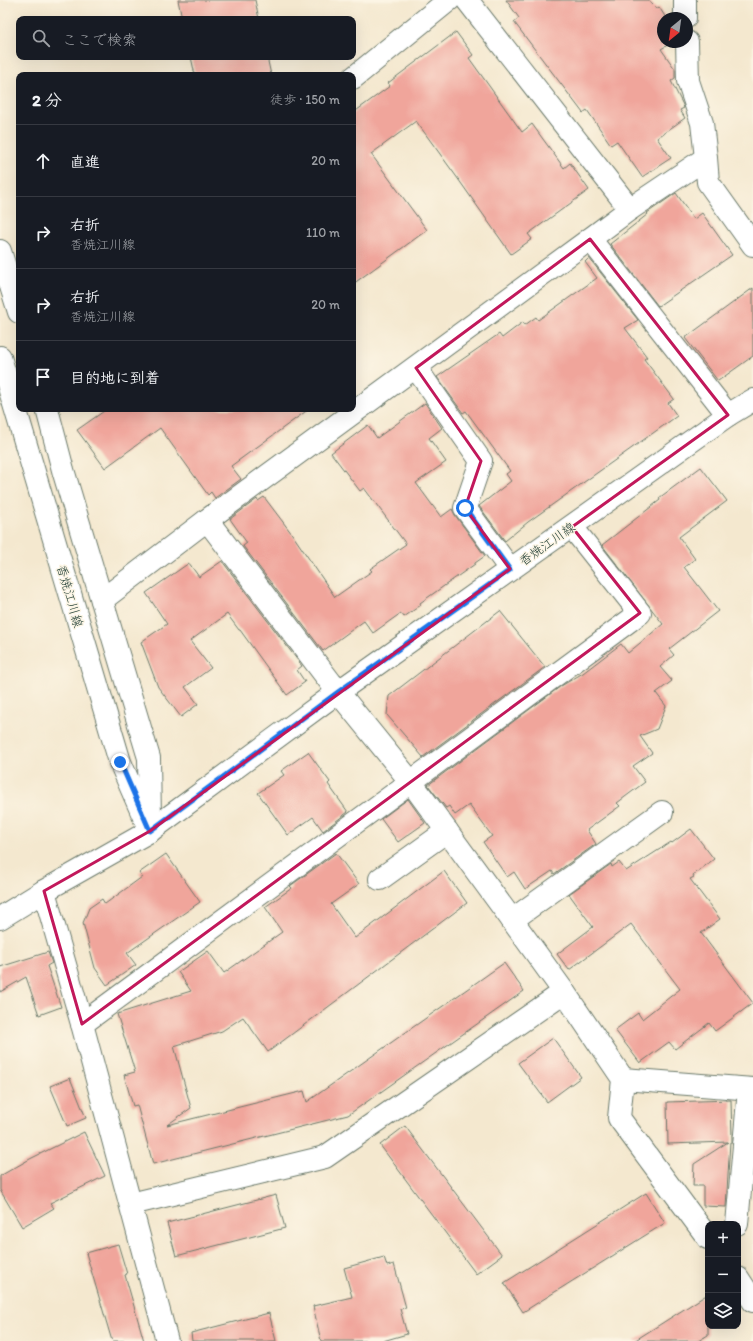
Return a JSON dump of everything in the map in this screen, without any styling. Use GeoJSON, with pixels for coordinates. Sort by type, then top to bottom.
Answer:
{"type":"FeatureCollection","features":[{"type":"Feature","properties":{"kind":"street"},"geometry":{"type":"LineString","coordinates":[[356,76],[449,0]]}},
{"type":"Feature","properties":{"kind":"street"},"geometry":{"type":"LineString","coordinates":[[467,0],[630,209]]}},
{"type":"Feature","properties":{"kind":"street"},"geometry":{"type":"LineString","coordinates":[[685,0],[685,12]]}},
{"type":"Feature","properties":{"kind":"street"},"geometry":{"type":"LineString","coordinates":[[686,48],[688,81],[702,122],[708,182],[753,245]]}},
{"type":"Feature","properties":{"kind":"street"},"geometry":{"type":"LineString","coordinates":[[356,412],[630,209],[706,158]]}},
{"type":"Feature","properties":{"kind":"street"},"geometry":{"type":"LineString","coordinates":[[590,239],[728,415]]}},
{"type":"Feature","properties":{"kind":"street"},"geometry":{"type":"LineString","coordinates":[[0,251],[16,302]]}},
{"type":"Feature","properties":{"kind":"street","name":"香焼江川線"},"geometry":{"type":"LineString","coordinates":[[0,357],[16,411]]}},
{"type":"Feature","properties":{"kind":"street"},"geometry":{"type":"LineString","coordinates":[[416,368],[481,460],[465,508],[510,570]]}},
{"type":"Feature","properties":{"kind":"street","name":"香焼江川線"},"geometry":{"type":"LineString","coordinates":[[16,412],[120,762],[150,831],[338,692],[728,415],[753,400]]}},
{"type":"Feature","properties":{"kind":"street"},"geometry":{"type":"LineString","coordinates":[[0,918],[44,891],[150,831],[149,758],[48,412]]}},
{"type":"Feature","properties":{"kind":"street"},"geometry":{"type":"LineString","coordinates":[[102,600],[207,520],[356,412]]}},
{"type":"Feature","properties":{"kind":"street"},"geometry":{"type":"LineString","coordinates":[[207,520],[338,692],[411,782],[564,992],[623,1079],[619,1118],[705,1234]]}},
{"type":"Feature","properties":{"kind":"street"},"geometry":{"type":"LineString","coordinates":[[82,1024],[640,613],[572,527]]}},
{"type":"Feature","properties":{"kind":"street"},"geometry":{"type":"LineString","coordinates":[[512,920],[662,812]]}},
{"type":"Feature","properties":{"kind":"street"},"geometry":{"type":"LineString","coordinates":[[380,879],[447,831]]}},
{"type":"Feature","properties":{"kind":"street"},"geometry":{"type":"LineString","coordinates":[[44,891],[82,1024],[167,1341]]}},
{"type":"Feature","properties":{"kind":"street"},"geometry":{"type":"LineString","coordinates":[[131,1204],[325,1157],[564,992]]}},
{"type":"Feature","properties":{"kind":"street"},"geometry":{"type":"LineString","coordinates":[[623,1079],[751,1089],[737,1221]]}},
{"type":"Feature","properties":{"kind":"street"},"geometry":{"type":"LineString","coordinates":[[741,1282],[753,1300]]}},
{"type":"Feature","properties":{"kind":"highlighted area"},"geometry":{"type":"Polygon","coordinates":[[[590,239],[728,415],[572,527],[640,613],[82,1024],[44,891],[150,831],[510,569],[465,508],[481,461],[416,368],[590,239]]]}},
{"type":"Feature","properties":{"kind":"building"},"geometry":{"type":"Polygon","coordinates":[[[178,0],[255,0],[258,16],[181,16],[178,0]]]}},
{"type":"Feature","properties":{"kind":"building"},"geometry":{"type":"Polygon","coordinates":[[[506,0],[649,0],[656,9],[659,7],[662,12],[657,12],[657,48],[663,48],[661,49],[675,69],[675,78],[671,81],[683,105],[684,108],[680,110],[685,118],[657,138],[671,158],[642,177],[617,141],[611,145],[587,110],[583,113],[514,22],[519,18],[506,0]]]}},
{"type":"Feature","properties":{"kind":"building"},"geometry":{"type":"Polygon","coordinates":[[[456,32],[473,55],[469,58],[522,132],[532,124],[564,168],[570,163],[589,190],[528,234],[532,239],[511,254],[416,121],[371,154],[427,230],[356,282],[356,111],[390,86],[388,83],[456,32]]]}},
{"type":"Feature","properties":{"kind":"building"},"geometry":{"type":"Polygon","coordinates":[[[192,60],[268,60],[270,72],[194,72],[192,60]]]}},
{"type":"Feature","properties":{"kind":"building"},"geometry":{"type":"Polygon","coordinates":[[[676,193],[694,219],[702,213],[732,255],[658,306],[610,244],[648,214],[647,213],[676,193]]]}},
{"type":"Feature","properties":{"kind":"building"},"geometry":{"type":"Polygon","coordinates":[[[589,258],[638,320],[625,328],[647,357],[644,359],[674,399],[668,403],[677,416],[528,522],[505,541],[479,506],[511,481],[506,474],[510,471],[466,411],[463,413],[437,377],[499,334],[502,338],[523,322],[525,325],[536,317],[538,320],[597,278],[585,262],[589,258]]]}},
{"type":"Feature","properties":{"kind":"building"},"geometry":{"type":"Polygon","coordinates":[[[753,288],[753,356],[718,381],[685,338],[753,288]]]}},
{"type":"Feature","properties":{"kind":"building"},"geometry":{"type":"Polygon","coordinates":[[[425,403],[442,428],[429,438],[446,462],[416,483],[441,517],[452,509],[485,556],[420,603],[421,605],[404,617],[401,613],[373,633],[364,621],[323,651],[243,546],[247,543],[230,519],[257,499],[258,501],[264,497],[292,534],[335,597],[372,571],[370,569],[406,544],[364,488],[360,491],[331,453],[368,425],[377,438],[425,403]]]}},
{"type":"Feature","properties":{"kind":"building"},"geometry":{"type":"Polygon","coordinates":[[[103,412],[305,412],[231,466],[241,479],[215,498],[211,492],[208,495],[160,428],[105,468],[77,430],[103,412]]]}},
{"type":"Feature","properties":{"kind":"building"},"geometry":{"type":"Polygon","coordinates":[[[701,467],[727,501],[679,537],[695,559],[684,567],[718,611],[669,649],[674,655],[660,667],[672,681],[656,693],[666,706],[657,729],[640,736],[652,753],[633,766],[645,782],[617,803],[620,806],[587,830],[596,844],[554,874],[552,871],[525,889],[514,872],[507,877],[483,842],[492,836],[469,805],[455,815],[449,806],[446,808],[428,785],[561,686],[583,673],[621,644],[628,653],[663,624],[602,545],[660,500],[659,498],[701,467]]]}},
{"type":"Feature","properties":{"kind":"building"},"geometry":{"type":"Polygon","coordinates":[[[222,561],[302,666],[297,670],[305,682],[287,695],[227,614],[190,641],[211,668],[185,687],[198,704],[181,717],[158,687],[141,642],[167,624],[146,593],[189,563],[199,577],[222,561]]]}},
{"type":"Feature","properties":{"kind":"building"},"geometry":{"type":"Polygon","coordinates":[[[500,611],[545,667],[423,757],[387,715],[389,696],[500,611]]]}},
{"type":"Feature","properties":{"kind":"building"},"geometry":{"type":"Polygon","coordinates":[[[308,752],[330,782],[328,784],[348,812],[323,831],[313,817],[288,835],[258,793],[284,775],[281,771],[308,752]]]}},
{"type":"Feature","properties":{"kind":"building"},"geometry":{"type":"Polygon","coordinates":[[[408,799],[425,823],[398,842],[381,819],[408,799]]]}},
{"type":"Feature","properties":{"kind":"building"},"geometry":{"type":"Polygon","coordinates":[[[691,829],[714,859],[690,879],[720,919],[701,933],[753,1003],[715,1031],[709,1023],[675,1049],[669,1042],[640,1063],[615,1030],[638,1013],[642,1019],[680,989],[631,924],[569,970],[557,954],[593,927],[569,894],[611,864],[612,867],[619,862],[626,871],[671,842],[672,843],[691,829]]]}},
{"type":"Feature","properties":{"kind":"building"},"geometry":{"type":"Polygon","coordinates":[[[336,853],[359,884],[331,904],[355,938],[444,871],[467,903],[268,1052],[243,1017],[222,1031],[174,1046],[191,1108],[167,1125],[304,1091],[307,1102],[504,963],[524,991],[348,1115],[153,1164],[137,1105],[133,1106],[124,1075],[135,1072],[117,1014],[191,991],[178,972],[208,951],[224,973],[282,932],[265,907],[292,888],[290,886],[336,853]]]}},
{"type":"Feature","properties":{"kind":"building"},"geometry":{"type":"Polygon","coordinates":[[[166,854],[200,902],[127,953],[136,965],[107,985],[95,968],[83,923],[89,908],[102,899],[105,904],[142,877],[139,873],[166,854]]]}},
{"type":"Feature","properties":{"kind":"building"},"geometry":{"type":"Polygon","coordinates":[[[48,952],[52,963],[47,966],[61,1007],[39,1015],[26,977],[0,992],[0,967],[48,952]]]}},
{"type":"Feature","properties":{"kind":"building"},"geometry":{"type":"Polygon","coordinates":[[[553,1038],[581,1077],[547,1102],[518,1063],[553,1038]]]}},
{"type":"Feature","properties":{"kind":"building"},"geometry":{"type":"Polygon","coordinates":[[[70,1078],[86,1118],[67,1126],[50,1086],[70,1078]]]}},
{"type":"Feature","properties":{"kind":"building"},"geometry":{"type":"Polygon","coordinates":[[[731,1100],[732,1142],[730,1142],[726,1207],[703,1206],[703,1186],[693,1186],[694,1164],[728,1142],[668,1144],[667,1102],[731,1100]]]}},
{"type":"Feature","properties":{"kind":"building"},"geometry":{"type":"Polygon","coordinates":[[[405,1126],[502,1255],[476,1274],[380,1145],[405,1126]]]}},
{"type":"Feature","properties":{"kind":"building"},"geometry":{"type":"Polygon","coordinates":[[[84,1132],[105,1176],[50,1203],[54,1208],[22,1227],[0,1190],[0,1176],[84,1132]]]}},
{"type":"Feature","properties":{"kind":"building"},"geometry":{"type":"Polygon","coordinates":[[[646,1193],[665,1223],[523,1312],[504,1283],[646,1193]]]}},
{"type":"Feature","properties":{"kind":"building"},"geometry":{"type":"Polygon","coordinates":[[[276,1195],[285,1228],[176,1256],[167,1223],[276,1195]]]}},
{"type":"Feature","properties":{"kind":"building"},"geometry":{"type":"Polygon","coordinates":[[[118,1244],[127,1274],[125,1275],[144,1341],[112,1341],[86,1253],[118,1244]]]}},
{"type":"Feature","properties":{"kind":"building"},"geometry":{"type":"Polygon","coordinates":[[[384,1257],[387,1266],[394,1264],[406,1308],[400,1309],[407,1334],[383,1341],[321,1341],[313,1306],[352,1297],[344,1268],[384,1257]]]}},
{"type":"Feature","properties":{"kind":"building"},"geometry":{"type":"Polygon","coordinates":[[[705,1296],[705,1329],[708,1329],[708,1335],[698,1341],[634,1341],[705,1296]]]}},
{"type":"Feature","properties":{"kind":"building"},"geometry":{"type":"Polygon","coordinates":[[[269,1313],[276,1341],[192,1341],[191,1333],[269,1313]]]}},
{"type":"Feature","properties":{"kind":"route"},"geometry":{"type":"LineString","coordinates":[[120,762],[150,831],[338,692],[510,570],[465,508]]}}]}
